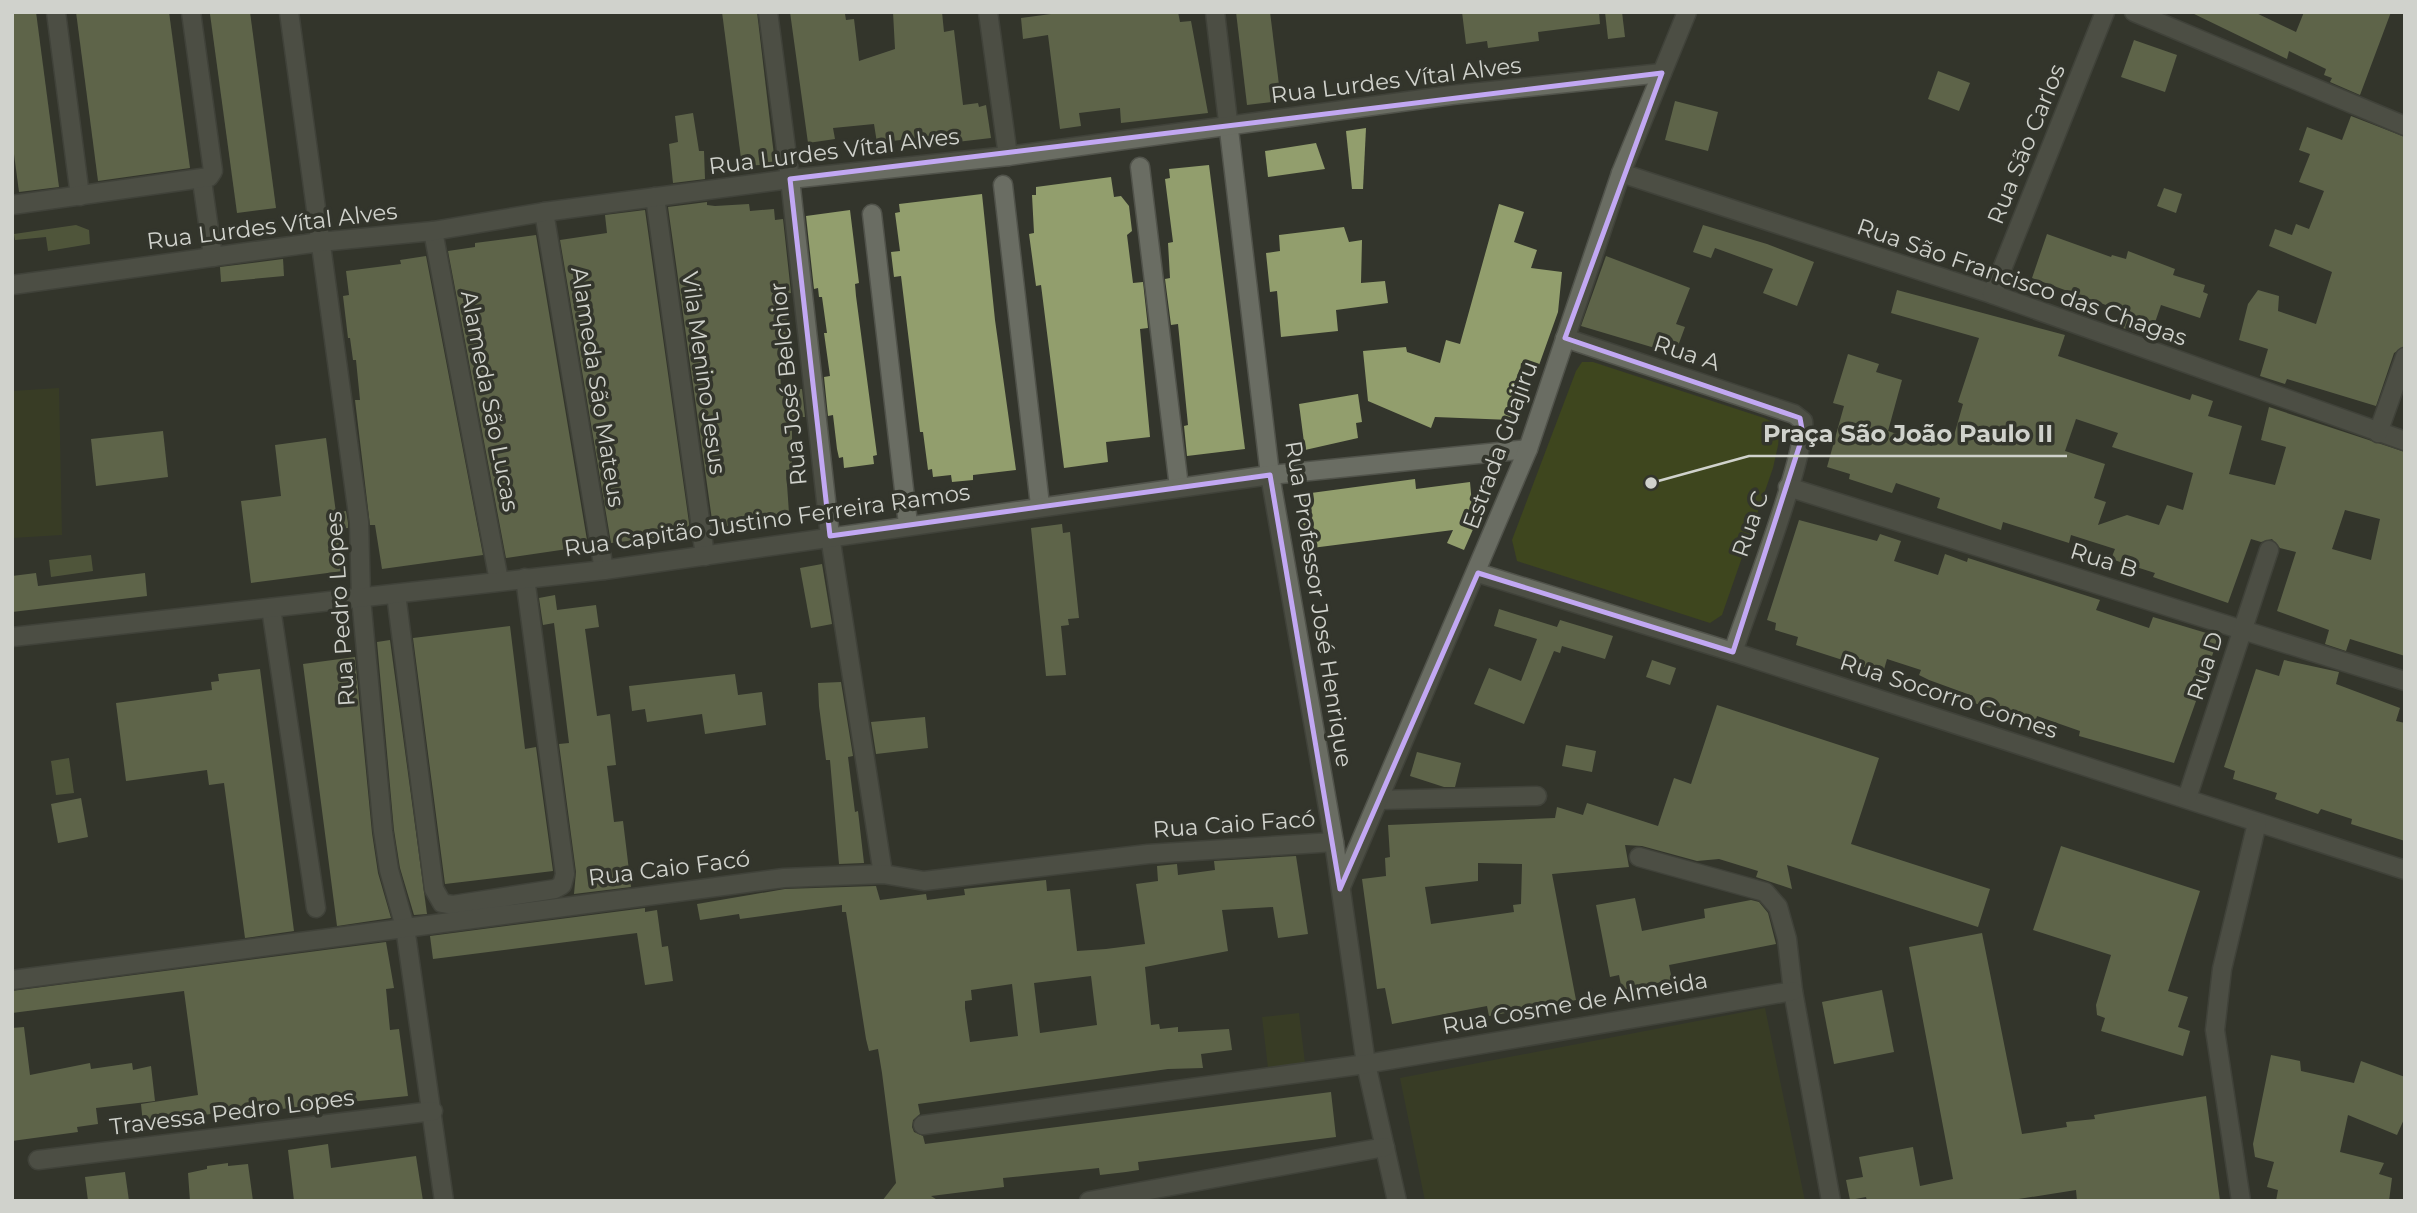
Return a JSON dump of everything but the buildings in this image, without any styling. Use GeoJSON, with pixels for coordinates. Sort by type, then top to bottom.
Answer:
{"type":"FeatureCollection","features":[{"type":"Feature","properties":{"kind":"street"},"geometry":{"type":"LineString","coordinates":[[56,12],[80,196]]}},
{"type":"Feature","properties":{"kind":"street"},"geometry":{"type":"LineString","coordinates":[[12,205],[202,181],[209,177],[213,171],[191,12]]}},
{"type":"Feature","properties":{"kind":"street","name":"Rua Pedro Lopes"},"geometry":{"type":"LineString","coordinates":[[289,12],[359,522],[361,597],[383,831],[389,870],[405,927],[444,1201]]}},
{"type":"Feature","properties":{"kind":"street","name":"Rua José Belchior"},"geometry":{"type":"LineString","coordinates":[[768,12],[790,179],[830,536],[883,874]]}},
{"type":"Feature","properties":{"kind":"street"},"geometry":{"type":"LineString","coordinates":[[988,12],[1008,156]]}},
{"type":"Feature","properties":{"kind":"street","name":"Rua Professor José Henrique"},"geometry":{"type":"LineString","coordinates":[[1214,12],[1270,475],[1334,842],[1366,1064],[1397,1201]]}},
{"type":"Feature","properties":{"kind":"street","name":"Estrada Guajiru"},"geometry":{"type":"LineString","coordinates":[[1340,888],[1478,573],[1528,449],[1621,173],[1687,12]]}},
{"type":"Feature","properties":{"kind":"street","name":"Rua São Carlos"},"geometry":{"type":"LineString","coordinates":[[1992,294],[2105,12]]}},
{"type":"Feature","properties":{"kind":"street"},"geometry":{"type":"LineString","coordinates":[[2134,12],[2405,126]]}},
{"type":"Feature","properties":{"kind":"street","name":"Rua Lurdes Vítal Alves"},"geometry":{"type":"LineString","coordinates":[[12,285],[320,242],[433,232],[544,212],[790,179],[1008,156],[1230,128],[1364,106],[1662,73]]}},
{"type":"Feature","properties":{"kind":"street"},"geometry":{"type":"LineString","coordinates":[[1140,167],[1179,487]]}},
{"type":"Feature","properties":{"kind":"street","name":"Rua São Francisco das Chagas"},"geometry":{"type":"LineString","coordinates":[[1621,173],[1992,294],[2405,441]]}},
{"type":"Feature","properties":{"kind":"street"},"geometry":{"type":"LineString","coordinates":[[202,181],[213,257]]}},
{"type":"Feature","properties":{"kind":"street"},"geometry":{"type":"LineString","coordinates":[[1003,185],[1040,505]]}},
{"type":"Feature","properties":{"kind":"street","name":"Vila Menino Jesus"},"geometry":{"type":"LineString","coordinates":[[655,197],[705,556]]}},
{"type":"Feature","properties":{"kind":"street","name":"Alameda São Mateus"},"geometry":{"type":"LineString","coordinates":[[544,212],[604,569]]}},
{"type":"Feature","properties":{"kind":"street"},"geometry":{"type":"LineString","coordinates":[[872,214],[908,524]]}},
{"type":"Feature","properties":{"kind":"street","name":"Alameda São Lucas"},"geometry":{"type":"LineString","coordinates":[[433,232],[499,581]]}},
{"type":"Feature","properties":{"kind":"street","name":"Rua A"},"geometry":{"type":"LineString","coordinates":[[1565,338],[1794,414]]}},
{"type":"Feature","properties":{"kind":"street"},"geometry":{"type":"LineString","coordinates":[[2378,433],[2405,357]]}},
{"type":"Feature","properties":{"kind":"street","name":"Rua C"},"geometry":{"type":"LineString","coordinates":[[1733,652],[1788,487],[1804,428],[1803,421],[1794,414]]}},
{"type":"Feature","properties":{"kind":"street","name":"Rua Capitão Justino Ferreira Ramos"},"geometry":{"type":"LineString","coordinates":[[12,637],[705,556],[1040,505],[1270,475],[1528,449]]}},
{"type":"Feature","properties":{"kind":"street","name":"Rua B"},"geometry":{"type":"LineString","coordinates":[[1788,487],[2405,681]]}},
{"type":"Feature","properties":{"kind":"street","name":"Rua D"},"geometry":{"type":"LineString","coordinates":[[2187,798],[2269,550]]}},
{"type":"Feature","properties":{"kind":"street","name":"Rua Socorro Gomes"},"geometry":{"type":"LineString","coordinates":[[1478,573],[1733,652],[2405,870]]}},
{"type":"Feature","properties":{"kind":"street"},"geometry":{"type":"LineString","coordinates":[[396,594],[434,889],[442,903],[453,905],[555,889],[562,885],[565,874],[525,578]]}},
{"type":"Feature","properties":{"kind":"street"},"geometry":{"type":"LineString","coordinates":[[271,607],[316,908]]}},
{"type":"Feature","properties":{"kind":"street"},"geometry":{"type":"LineString","coordinates":[[1379,800],[1537,796]]}},
{"type":"Feature","properties":{"kind":"street"},"geometry":{"type":"LineString","coordinates":[[2241,1201],[2215,1030],[2222,970],[2257,823]]}},
{"type":"Feature","properties":{"kind":"street","name":"Rua Caio Facó"},"geometry":{"type":"LineString","coordinates":[[12,980],[784,878],[883,874],[924,881],[1148,854],[1334,842]]}},
{"type":"Feature","properties":{"kind":"street"},"geometry":{"type":"LineString","coordinates":[[1639,857],[1765,892],[1778,907],[1787,939],[1793,991],[1831,1201]]}},
{"type":"Feature","properties":{"kind":"street","name":"Rua Cosme de Almeida"},"geometry":{"type":"LineString","coordinates":[[923,1125],[1366,1064],[1793,991]]}},
{"type":"Feature","properties":{"kind":"street","name":"Travessa Pedro Lopes"},"geometry":{"type":"LineString","coordinates":[[38,1160],[433,1111]]}},
{"type":"Feature","properties":{"kind":"street"},"geometry":{"type":"LineString","coordinates":[[1089,1201],[1385,1147]]}},
{"type":"Feature","properties":{"kind":"highlighted area"},"geometry":{"type":"Polygon","coordinates":[[[1662,73],[1565,338],[1800,418],[1803,435],[1733,652],[1478,573],[1340,889],[1270,475],[830,536],[790,179],[1662,73]]]}},
{"type":"Feature","properties":{"kind":"shaded area"},"geometry":{"type":"Polygon","coordinates":[[[76,225],[89,230],[90,244],[48,251],[46,237],[15,240],[14,234],[76,225]]]}},
{"type":"Feature","properties":{"kind":"shaded area"},"geometry":{"type":"Polygon","coordinates":[[[1582,362],[1593,362],[1764,418],[1775,423],[1781,432],[1773,468],[1722,615],[1710,623],[1517,561],[1512,540],[1576,371],[1582,362]]]}},
{"type":"Feature","properties":{"kind":"shaded area"},"geometry":{"type":"Polygon","coordinates":[[[59,388],[62,535],[12,538],[12,391],[59,388]]]}},
{"type":"Feature","properties":{"kind":"shaded area"},"geometry":{"type":"Polygon","coordinates":[[[91,555],[93,571],[51,577],[49,560],[91,555]]]}},
{"type":"Feature","properties":{"kind":"shaded area"},"geometry":{"type":"Polygon","coordinates":[[[69,758],[74,793],[56,795],[51,761],[69,758]]]}},
{"type":"Feature","properties":{"kind":"shaded area"},"geometry":{"type":"Polygon","coordinates":[[[1765,1008],[1805,1201],[1425,1201],[1400,1078],[1765,1008]]]}},
{"type":"Feature","properties":{"kind":"shaded area"},"geometry":{"type":"Polygon","coordinates":[[[1299,1013],[1305,1063],[1268,1068],[1262,1017],[1299,1013]]]}},
{"type":"Feature","properties":{"kind":"place","name":"Praça São João Paulo II"},"geometry":{"type":"Point","coordinates":[1651,483]}}]}
